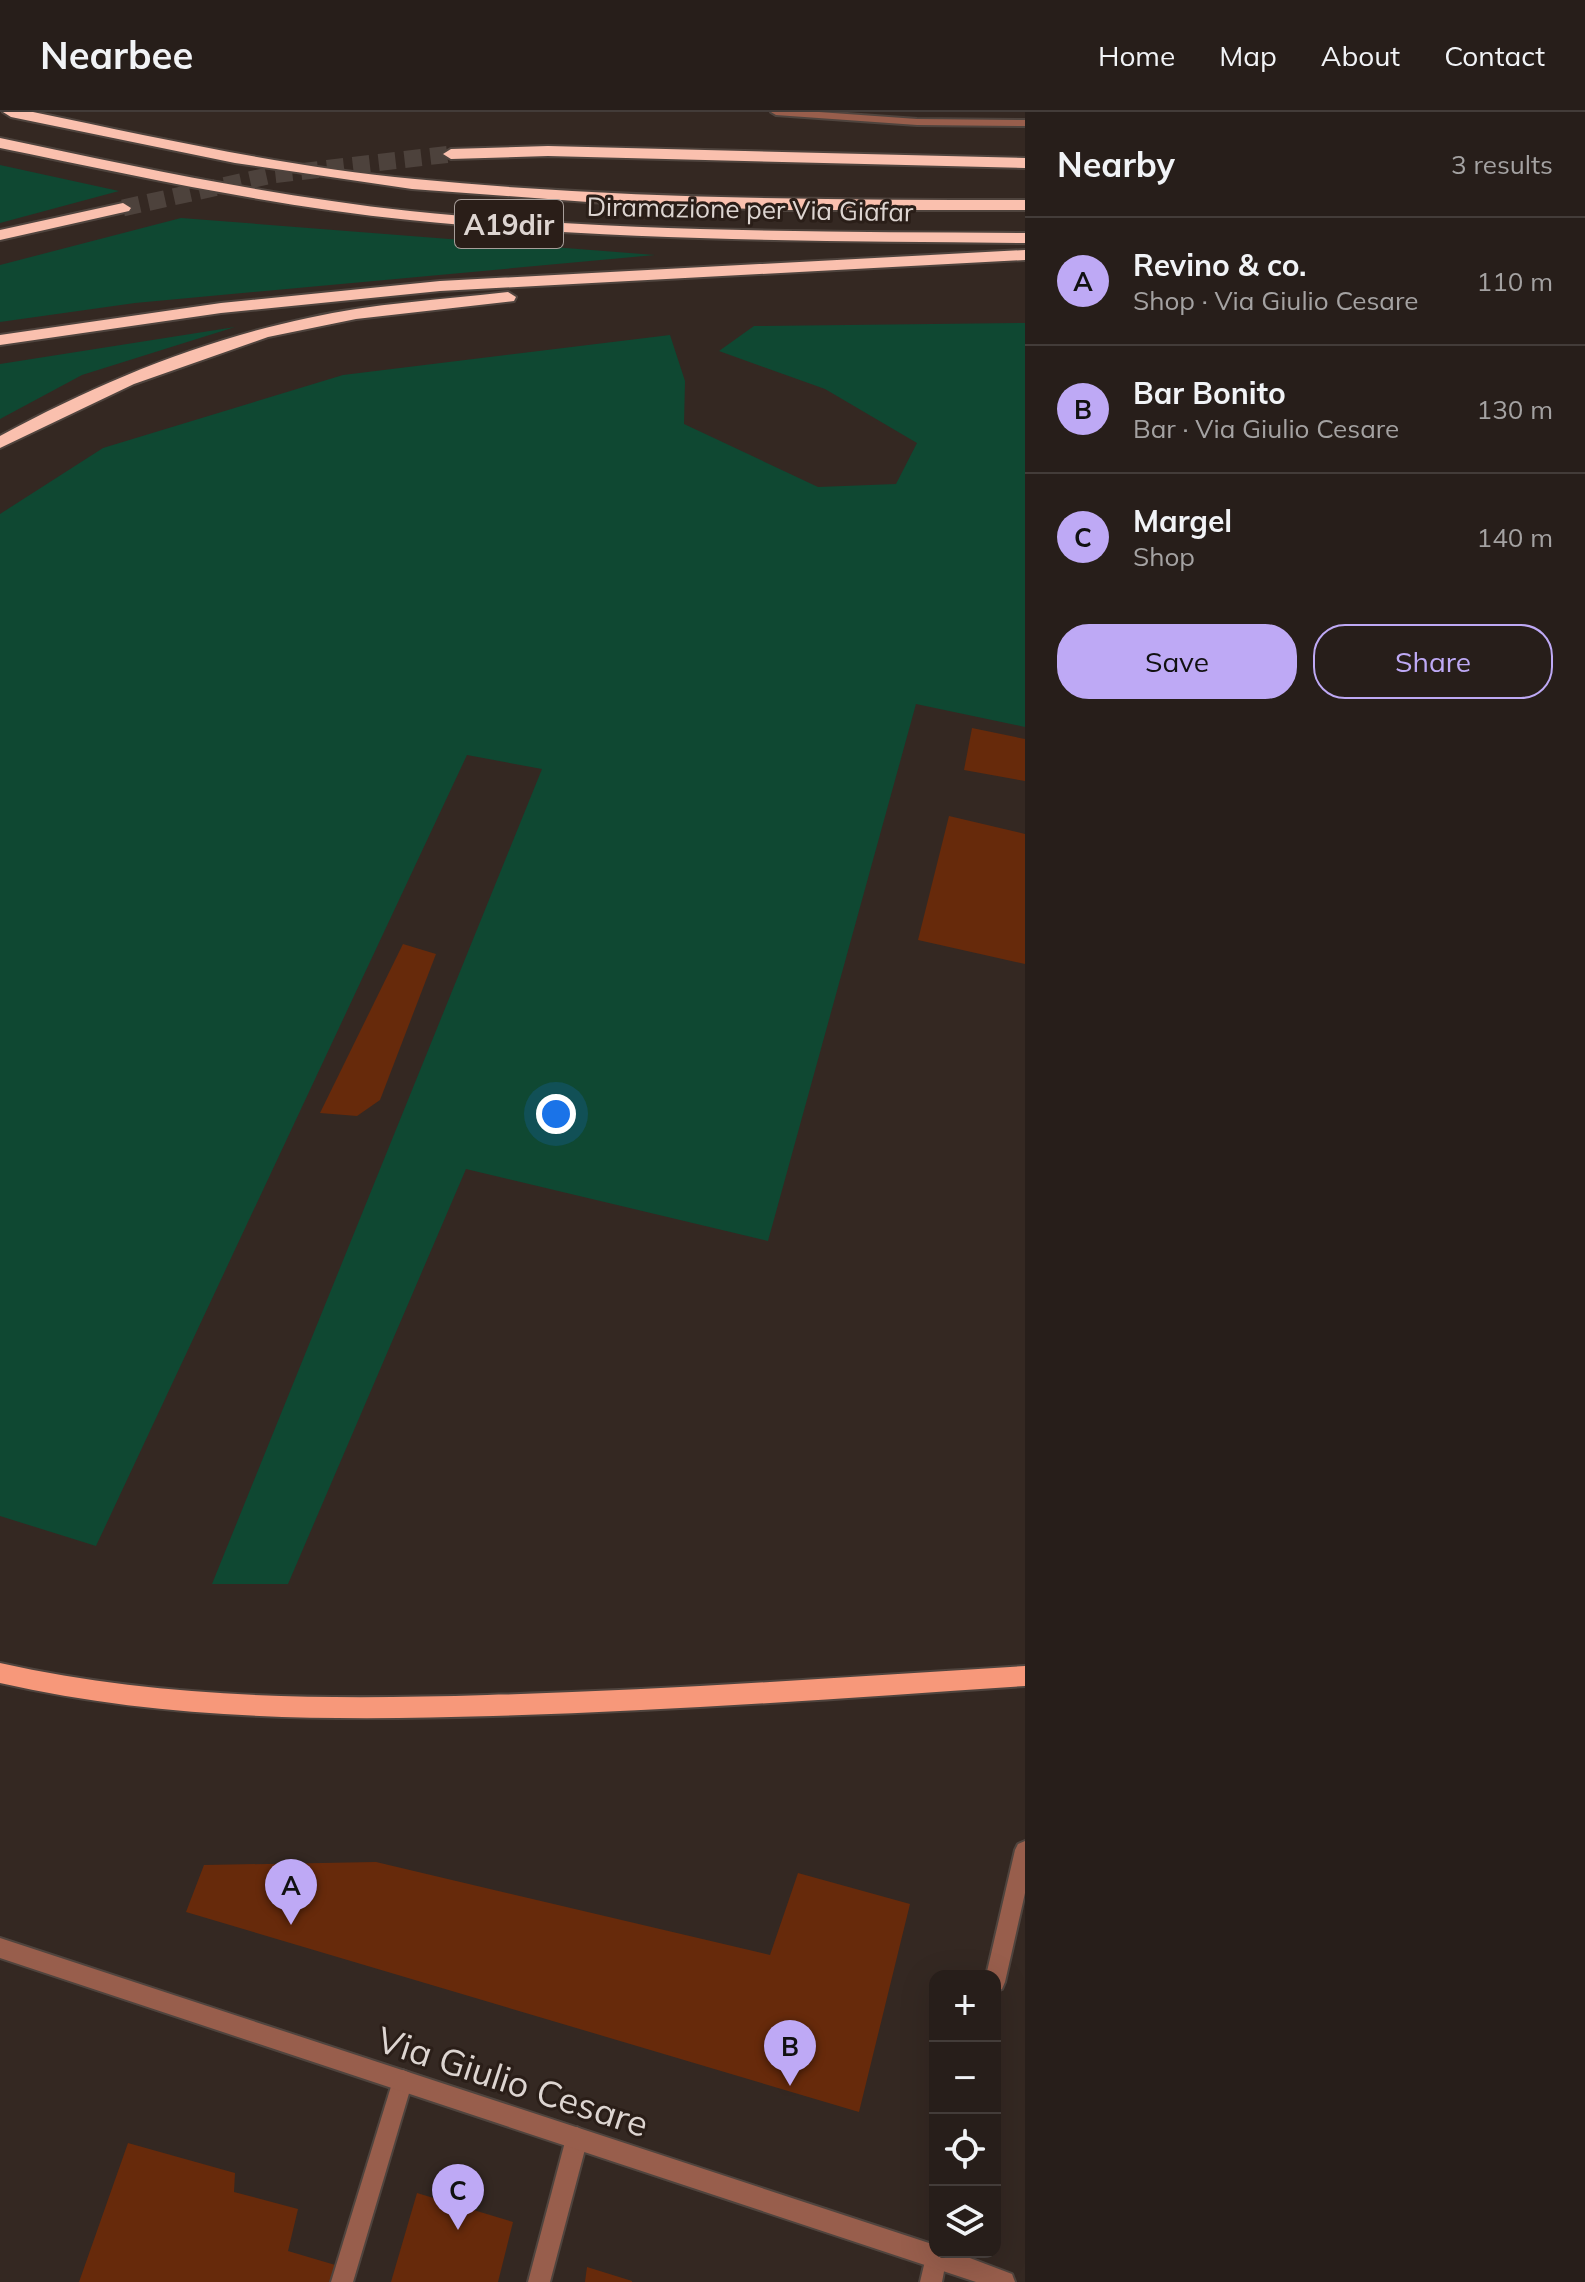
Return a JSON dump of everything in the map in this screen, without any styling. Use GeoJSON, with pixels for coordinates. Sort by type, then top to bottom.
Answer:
{"type":"FeatureCollection","features":[{"type":"Feature","properties":{"kind":"highway","name":"Diramazione per Via Giafar"},"geometry":{"type":"LineString","coordinates":[[11,112],[235,158],[412,184],[588,197],[778,205],[1025,205]]}},
{"type":"Feature","properties":{"kind":"highway","name":"Diramazione per Via Giafar"},"geometry":{"type":"LineString","coordinates":[[0,143],[321,204],[531,226],[734,236],[1025,238]]}},
{"type":"Feature","properties":{"kind":"highway"},"geometry":{"type":"LineString","coordinates":[[451,154],[548,151],[1025,163]]}},
{"type":"Feature","properties":{"kind":"highway"},"geometry":{"type":"LineString","coordinates":[[0,235],[123,208]]}},
{"type":"Feature","properties":{"kind":"highway"},"geometry":{"type":"LineString","coordinates":[[0,340],[221,308],[440,286],[1025,255]]}},
{"type":"Feature","properties":{"kind":"highway"},"geometry":{"type":"LineString","coordinates":[[0,443],[49,415],[116,385],[195,354],[276,332],[354,315],[728,272]]}},
{"type":"Feature","properties":{"kind":"main road"},"geometry":{"type":"LineString","coordinates":[[0,1673],[68,1690],[291,1711],[562,1705],[1025,1676]]}},
{"type":"Feature","properties":{"kind":"street"},"geometry":{"type":"LineString","coordinates":[[776,112],[917,122],[1025,123]]}},
{"type":"Feature","properties":{"kind":"street"},"geometry":{"type":"LineString","coordinates":[[998,1970],[1025,1850]]}},
{"type":"Feature","properties":{"kind":"street","name":"Via Giulio Cesare"},"geometry":{"type":"LineString","coordinates":[[0,1948],[929,2251]]}},
{"type":"Feature","properties":{"kind":"street"},"geometry":{"type":"LineString","coordinates":[[342,2282],[403,2080]]}},
{"type":"Feature","properties":{"kind":"street"},"geometry":{"type":"LineString","coordinates":[[539,2282],[577,2138]]}},
{"type":"Feature","properties":{"kind":"street"},"geometry":{"type":"LineString","coordinates":[[931,2282],[936,2258]]}},
{"type":"Feature","properties":{"kind":"street","name":"Via Giulio Cesare"},"geometry":{"type":"LineString","coordinates":[[947,2258],[1004,2282]]}},
{"type":"Feature","properties":{"kind":"green space"},"geometry":{"type":"Polygon","coordinates":[[[0,165],[119,191],[0,223],[0,165]]]}},
{"type":"Feature","properties":{"kind":"green space"},"geometry":{"type":"Polygon","coordinates":[[[181,218],[655,255],[135,303],[0,322],[0,265],[181,218]]]}},
{"type":"Feature","properties":{"kind":"green space"},"geometry":{"type":"Polygon","coordinates":[[[1025,323],[1025,727],[916,704],[768,1241],[466,1169],[288,1584],[212,1584],[542,769],[467,755],[96,1546],[0,1516],[0,514],[103,448],[343,375],[670,335],[685,381],[684,424],[818,487],[896,484],[917,443],[825,389],[719,351],[754,326],[1025,323]]]}},
{"type":"Feature","properties":{"kind":"green space"},"geometry":{"type":"Polygon","coordinates":[[[235,327],[82,375],[0,419],[0,364],[235,327]]]}},
{"type":"Feature","properties":{"kind":"building"},"geometry":{"type":"Polygon","coordinates":[[[972,728],[1025,739],[1025,781],[964,770],[972,728]]]}},
{"type":"Feature","properties":{"kind":"building"},"geometry":{"type":"Polygon","coordinates":[[[949,816],[1025,834],[1025,964],[918,940],[949,816]]]}},
{"type":"Feature","properties":{"kind":"building"},"geometry":{"type":"Polygon","coordinates":[[[403,944],[436,954],[380,1100],[357,1116],[320,1113],[403,944]]]}},
{"type":"Feature","properties":{"kind":"building"},"geometry":{"type":"Polygon","coordinates":[[[376,1862],[770,1955],[798,1873],[910,1904],[859,2112],[186,1912],[204,1865],[376,1862]]]}},
{"type":"Feature","properties":{"kind":"building"},"geometry":{"type":"Polygon","coordinates":[[[128,2143],[235,2173],[234,2192],[298,2209],[288,2251],[342,2267],[338,2282],[79,2282],[128,2143]]]}},
{"type":"Feature","properties":{"kind":"building"},"geometry":{"type":"Polygon","coordinates":[[[417,2193],[513,2222],[498,2282],[391,2282],[417,2193]]]}},
{"type":"Feature","properties":{"kind":"building"},"geometry":{"type":"Polygon","coordinates":[[[587,2267],[632,2281],[632,2282],[585,2282],[587,2267]]]}},
{"type":"Feature","properties":{"kind":"tunnel"},"geometry":{"type":"LineString","coordinates":[[123,208],[272,175],[451,154]]}},
{"type":"Feature","properties":{"kind":"place","name":"Revino & co."},"geometry":{"type":"Point","coordinates":[291,1925]}},
{"type":"Feature","properties":{"kind":"place","name":"Bar Bonito"},"geometry":{"type":"Point","coordinates":[790,2086]}},
{"type":"Feature","properties":{"kind":"place","name":"Margel"},"geometry":{"type":"Point","coordinates":[458,2230]}}]}
